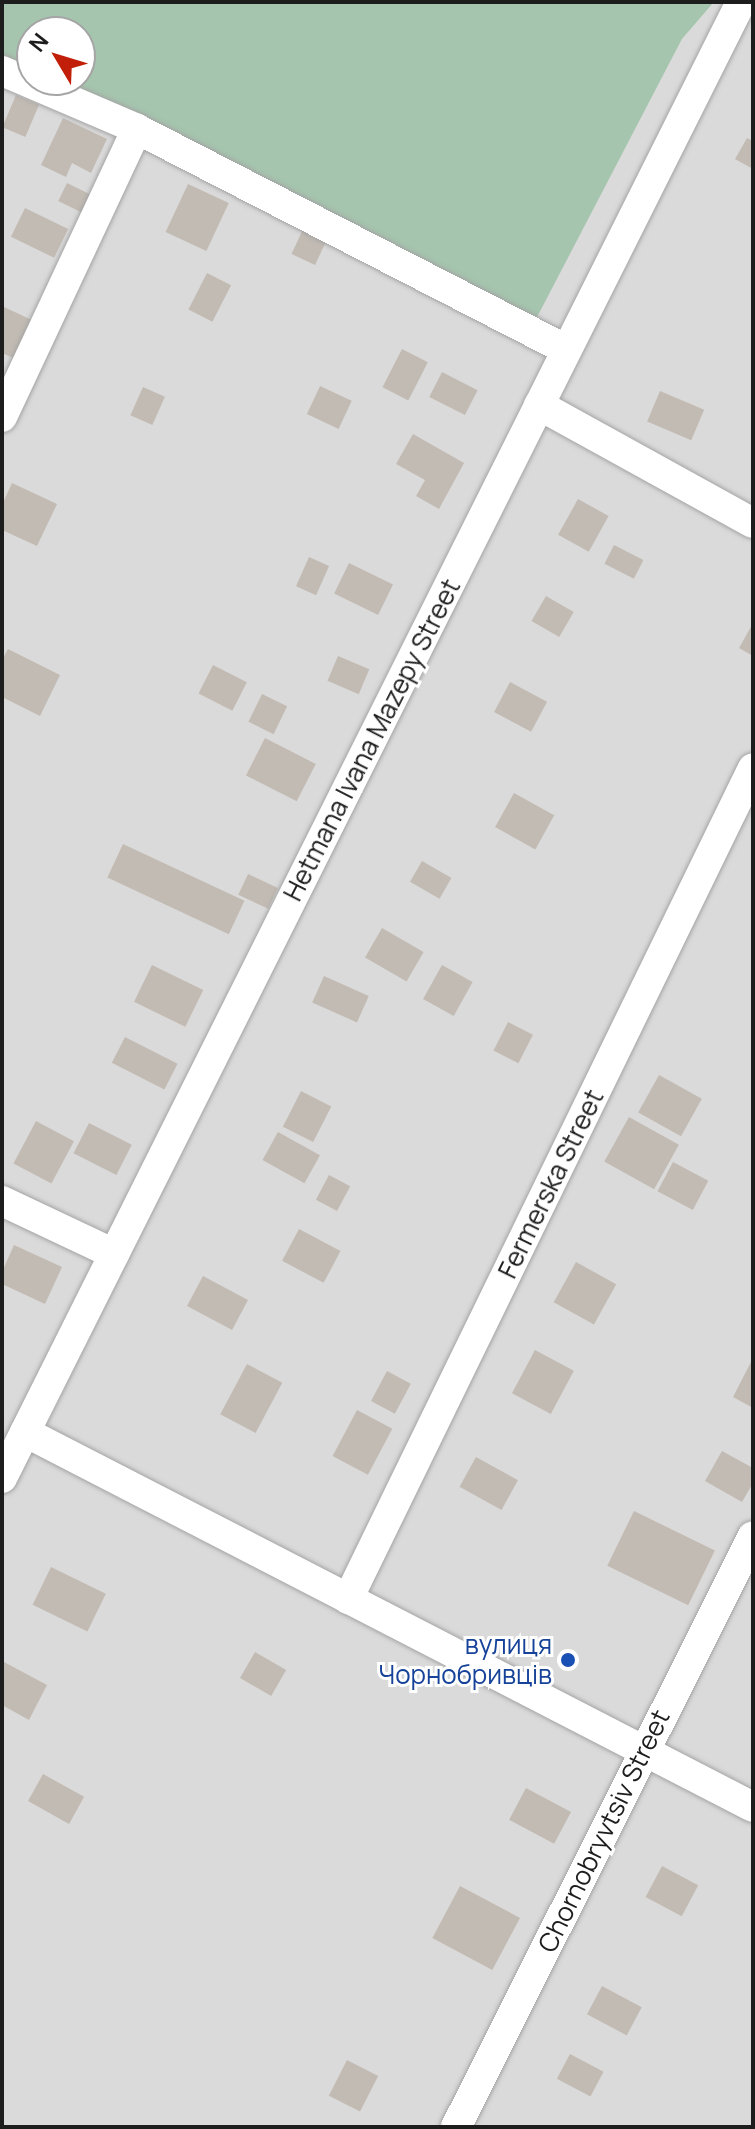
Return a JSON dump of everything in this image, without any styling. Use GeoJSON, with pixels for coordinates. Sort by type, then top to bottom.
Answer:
{"type":"FeatureCollection","features":[{"type":"Feature","properties":{"kind":"street","name":"Hetmana Ivana Mazepy Street"},"geometry":{"type":"LineString","coordinates":[[2,1478],[741,2]]}},
{"type":"Feature","properties":{"kind":"street"},"geometry":{"type":"LineString","coordinates":[[2,71],[137,129],[567,350]]}},
{"type":"Feature","properties":{"kind":"street"},"geometry":{"type":"LineString","coordinates":[[2,417],[137,129]]}},
{"type":"Feature","properties":{"kind":"street"},"geometry":{"type":"LineString","coordinates":[[539,405],[753,523]]}},
{"type":"Feature","properties":{"kind":"street","name":"Fermerska Street"},"geometry":{"type":"LineString","coordinates":[[348,1599],[753,768]]}},
{"type":"Feature","properties":{"kind":"street"},"geometry":{"type":"LineString","coordinates":[[2,1201],[114,1254]]}},
{"type":"Feature","properties":{"kind":"street"},"geometry":{"type":"LineString","coordinates":[[25,1432],[753,1807]]}},
{"type":"Feature","properties":{"kind":"street","name":"Chornobryvtsiv Street"},"geometry":{"type":"LineString","coordinates":[[456,2127],[753,1536]]}},
{"type":"Feature","properties":{"kind":"shaded area"},"geometry":{"type":"Polygon","coordinates":[[[714,2],[753,2],[753,2127],[2,2127],[2,61],[16,68],[16,96],[74,96],[534,321],[682,39],[714,2]]]}},
{"type":"Feature","properties":{"kind":"green space"},"geometry":{"type":"Polygon","coordinates":[[[2,2],[714,2],[682,39],[535,321],[80,96],[96,96],[96,16],[16,16],[16,67],[2,61],[2,2]]]}},
{"type":"Feature","properties":{"kind":"building"},"geometry":{"type":"Polygon","coordinates":[[[16,95],[39,105],[25,137],[2,127],[16,95]]]}},
{"type":"Feature","properties":{"kind":"building"},"geometry":{"type":"Polygon","coordinates":[[[63,118],[107,139],[91,173],[72,163],[66,177],[41,165],[63,118]]]}},
{"type":"Feature","properties":{"kind":"building"},"geometry":{"type":"Polygon","coordinates":[[[747,138],[753,141],[753,169],[735,159],[747,138]]]}},
{"type":"Feature","properties":{"kind":"building"},"geometry":{"type":"Polygon","coordinates":[[[67,183],[94,196],[85,214],[58,201],[67,183]]]}},
{"type":"Feature","properties":{"kind":"building"},"geometry":{"type":"Polygon","coordinates":[[[188,184],[229,203],[206,251],[166,232],[188,184]]]}},
{"type":"Feature","properties":{"kind":"building"},"geometry":{"type":"Polygon","coordinates":[[[25,208],[68,229],[54,258],[11,237],[25,208]]]}},
{"type":"Feature","properties":{"kind":"building"},"geometry":{"type":"Polygon","coordinates":[[[305,225],[329,236],[315,265],[291,254],[305,225]]]}},
{"type":"Feature","properties":{"kind":"building"},"geometry":{"type":"Polygon","coordinates":[[[207,273],[231,285],[212,322],[188,310],[207,273]]]}},
{"type":"Feature","properties":{"kind":"building"},"geometry":{"type":"Polygon","coordinates":[[[2,306],[36,322],[18,360],[2,353],[2,306]]]}},
{"type":"Feature","properties":{"kind":"building"},"geometry":{"type":"Polygon","coordinates":[[[402,349],[428,362],[408,400],[382,387],[402,349]]]}},
{"type":"Feature","properties":{"kind":"building"},"geometry":{"type":"Polygon","coordinates":[[[442,372],[478,390],[465,415],[429,397],[442,372]]]}},
{"type":"Feature","properties":{"kind":"building"},"geometry":{"type":"Polygon","coordinates":[[[320,386],[352,401],[339,429],[307,414],[320,386]]]}},
{"type":"Feature","properties":{"kind":"building"},"geometry":{"type":"Polygon","coordinates":[[[143,387],[165,397],[152,425],[130,415],[143,387]]]}},
{"type":"Feature","properties":{"kind":"building"},"geometry":{"type":"Polygon","coordinates":[[[660,391],[704,410],[691,440],[647,421],[660,391]]]}},
{"type":"Feature","properties":{"kind":"building"},"geometry":{"type":"Polygon","coordinates":[[[413,434],[464,463],[439,509],[416,496],[425,480],[396,464],[413,434]]]}},
{"type":"Feature","properties":{"kind":"building"},"geometry":{"type":"Polygon","coordinates":[[[12,483],[57,504],[37,546],[2,530],[2,505],[12,483]]]}},
{"type":"Feature","properties":{"kind":"building"},"geometry":{"type":"Polygon","coordinates":[[[578,499],[609,516],[589,552],[558,535],[578,499]]]}},
{"type":"Feature","properties":{"kind":"building"},"geometry":{"type":"Polygon","coordinates":[[[614,545],[643,560],[634,579],[604,564],[614,545]]]}},
{"type":"Feature","properties":{"kind":"building"},"geometry":{"type":"Polygon","coordinates":[[[309,557],[329,566],[316,595],[296,586],[309,557]]]}},
{"type":"Feature","properties":{"kind":"building"},"geometry":{"type":"Polygon","coordinates":[[[349,563],[393,584],[378,615],[334,594],[349,563]]]}},
{"type":"Feature","properties":{"kind":"building"},"geometry":{"type":"Polygon","coordinates":[[[546,596],[574,612],[559,637],[532,621],[546,596]]]}},
{"type":"Feature","properties":{"kind":"building"},"geometry":{"type":"Polygon","coordinates":[[[753,623],[753,656],[739,648],[753,623]]]}},
{"type":"Feature","properties":{"kind":"building"},"geometry":{"type":"Polygon","coordinates":[[[8,649],[60,675],[40,716],[2,697],[2,660],[8,649]]]}},
{"type":"Feature","properties":{"kind":"building"},"geometry":{"type":"Polygon","coordinates":[[[338,656],[369,669],[359,694],[327,681],[338,656]]]}},
{"type":"Feature","properties":{"kind":"building"},"geometry":{"type":"Polygon","coordinates":[[[213,665],[247,682],[232,711],[198,694],[213,665]]]}},
{"type":"Feature","properties":{"kind":"building"},"geometry":{"type":"Polygon","coordinates":[[[510,682],[547,702],[531,732],[494,712],[510,682]]]}},
{"type":"Feature","properties":{"kind":"building"},"geometry":{"type":"Polygon","coordinates":[[[262,694],[287,706],[274,734],[248,722],[262,694]]]}},
{"type":"Feature","properties":{"kind":"building"},"geometry":{"type":"Polygon","coordinates":[[[265,738],[316,764],[297,801],[246,775],[265,738]]]}},
{"type":"Feature","properties":{"kind":"building"},"geometry":{"type":"Polygon","coordinates":[[[514,793],[554,815],[535,849],[495,827],[514,793]]]}},
{"type":"Feature","properties":{"kind":"building"},"geometry":{"type":"Polygon","coordinates":[[[123,844],[244,901],[229,934],[107,878],[123,844]]]}},
{"type":"Feature","properties":{"kind":"building"},"geometry":{"type":"Polygon","coordinates":[[[422,861],[451,878],[439,899],[410,882],[422,861]]]}},
{"type":"Feature","properties":{"kind":"building"},"geometry":{"type":"Polygon","coordinates":[[[248,874],[278,888],[268,909],[238,895],[248,874]]]}},
{"type":"Feature","properties":{"kind":"building"},"geometry":{"type":"Polygon","coordinates":[[[382,928],[424,952],[407,981],[365,957],[382,928]]]}},
{"type":"Feature","properties":{"kind":"building"},"geometry":{"type":"Polygon","coordinates":[[[152,965],[203,990],[185,1027],[134,1002],[152,965]]]}},
{"type":"Feature","properties":{"kind":"building"},"geometry":{"type":"Polygon","coordinates":[[[442,965],[473,982],[454,1016],[423,999],[442,965]]]}},
{"type":"Feature","properties":{"kind":"building"},"geometry":{"type":"Polygon","coordinates":[[[324,976],[369,996],[357,1022],[312,1002],[324,976]]]}},
{"type":"Feature","properties":{"kind":"building"},"geometry":{"type":"Polygon","coordinates":[[[508,1022],[533,1035],[518,1063],[493,1051],[508,1022]]]}},
{"type":"Feature","properties":{"kind":"building"},"geometry":{"type":"Polygon","coordinates":[[[125,1037],[178,1064],[164,1090],[112,1063],[125,1037]]]}},
{"type":"Feature","properties":{"kind":"building"},"geometry":{"type":"Polygon","coordinates":[[[659,1075],[702,1099],[681,1136],[638,1113],[659,1075]]]}},
{"type":"Feature","properties":{"kind":"building"},"geometry":{"type":"Polygon","coordinates":[[[301,1091],[331,1106],[313,1142],[283,1127],[301,1091]]]}},
{"type":"Feature","properties":{"kind":"building"},"geometry":{"type":"Polygon","coordinates":[[[629,1117],[679,1145],[654,1189],[604,1162],[629,1117]]]}},
{"type":"Feature","properties":{"kind":"building"},"geometry":{"type":"Polygon","coordinates":[[[36,1121],[74,1141],[51,1184],[13,1163],[36,1121]]]}},
{"type":"Feature","properties":{"kind":"building"},"geometry":{"type":"Polygon","coordinates":[[[89,1123],[132,1145],[116,1175],[74,1153],[89,1123]]]}},
{"type":"Feature","properties":{"kind":"building"},"geometry":{"type":"Polygon","coordinates":[[[278,1132],[320,1155],[304,1183],[262,1160],[278,1132]]]}},
{"type":"Feature","properties":{"kind":"building"},"geometry":{"type":"Polygon","coordinates":[[[673,1162],[708,1181],[693,1210],[658,1191],[673,1162]]]}},
{"type":"Feature","properties":{"kind":"building"},"geometry":{"type":"Polygon","coordinates":[[[329,1175],[350,1186],[337,1211],[316,1200],[329,1175]]]}},
{"type":"Feature","properties":{"kind":"building"},"geometry":{"type":"Polygon","coordinates":[[[299,1229],[340,1251],[324,1283],[282,1261],[299,1229]]]}},
{"type":"Feature","properties":{"kind":"building"},"geometry":{"type":"Polygon","coordinates":[[[14,1245],[62,1267],[45,1304],[2,1284],[2,1272],[14,1245]]]}},
{"type":"Feature","properties":{"kind":"building"},"geometry":{"type":"Polygon","coordinates":[[[576,1262],[616,1284],[594,1325],[554,1302],[576,1262]]]}},
{"type":"Feature","properties":{"kind":"building"},"geometry":{"type":"Polygon","coordinates":[[[203,1276],[248,1300],[232,1330],[187,1306],[203,1276]]]}},
{"type":"Feature","properties":{"kind":"building"},"geometry":{"type":"Polygon","coordinates":[[[535,1350],[574,1371],[551,1414],[512,1393],[535,1350]]]}},
{"type":"Feature","properties":{"kind":"building"},"geometry":{"type":"Polygon","coordinates":[[[753,1358],[753,1408],[733,1397],[753,1358]]]}},
{"type":"Feature","properties":{"kind":"building"},"geometry":{"type":"Polygon","coordinates":[[[247,1364],[282,1383],[256,1433],[220,1414],[247,1364]]]}},
{"type":"Feature","properties":{"kind":"building"},"geometry":{"type":"Polygon","coordinates":[[[387,1371],[411,1384],[395,1414],[371,1401],[387,1371]]]}},
{"type":"Feature","properties":{"kind":"building"},"geometry":{"type":"Polygon","coordinates":[[[357,1410],[392,1429],[368,1475],[333,1456],[357,1410]]]}},
{"type":"Feature","properties":{"kind":"building"},"geometry":{"type":"Polygon","coordinates":[[[722,1451],[753,1468],[753,1483],[742,1502],[705,1481],[722,1451]]]}},
{"type":"Feature","properties":{"kind":"building"},"geometry":{"type":"Polygon","coordinates":[[[476,1457],[518,1480],[501,1510],[460,1487],[476,1457]]]}},
{"type":"Feature","properties":{"kind":"building"},"geometry":{"type":"Polygon","coordinates":[[[634,1511],[715,1550],[688,1605],[607,1566],[634,1511]]]}},
{"type":"Feature","properties":{"kind":"building"},"geometry":{"type":"Polygon","coordinates":[[[51,1567],[106,1594],[87,1631],[33,1605],[51,1567]]]}},
{"type":"Feature","properties":{"kind":"building"},"geometry":{"type":"Polygon","coordinates":[[[255,1652],[286,1670],[271,1696],[240,1678],[255,1652]]]}},
{"type":"Feature","properties":{"kind":"building"},"geometry":{"type":"Polygon","coordinates":[[[4,1662],[47,1685],[29,1720],[2,1705],[4,1662]]]}},
{"type":"Feature","properties":{"kind":"building"},"geometry":{"type":"Polygon","coordinates":[[[43,1774],[84,1797],[69,1824],[28,1801],[43,1774]]]}},
{"type":"Feature","properties":{"kind":"building"},"geometry":{"type":"Polygon","coordinates":[[[526,1788],[571,1812],[554,1844],[509,1820],[526,1788]]]}},
{"type":"Feature","properties":{"kind":"building"},"geometry":{"type":"Polygon","coordinates":[[[662,1866],[698,1885],[682,1916],[646,1897],[662,1866]]]}},
{"type":"Feature","properties":{"kind":"building"},"geometry":{"type":"Polygon","coordinates":[[[460,1886],[520,1918],[492,1970],[432,1938],[460,1886]]]}},
{"type":"Feature","properties":{"kind":"building"},"geometry":{"type":"Polygon","coordinates":[[[602,1986],[642,2007],[627,2035],[587,2014],[602,1986]]]}},
{"type":"Feature","properties":{"kind":"building"},"geometry":{"type":"Polygon","coordinates":[[[570,2054],[604,2072],[590,2097],[557,2079],[570,2054]]]}},
{"type":"Feature","properties":{"kind":"building"},"geometry":{"type":"Polygon","coordinates":[[[347,2060],[378,2076],[360,2112],[329,2096],[347,2060]]]}},
{"type":"Feature","properties":{"kind":"place","name":"вулиця Чорнобривців"},"geometry":{"type":"Point","coordinates":[568,1660]}}]}
